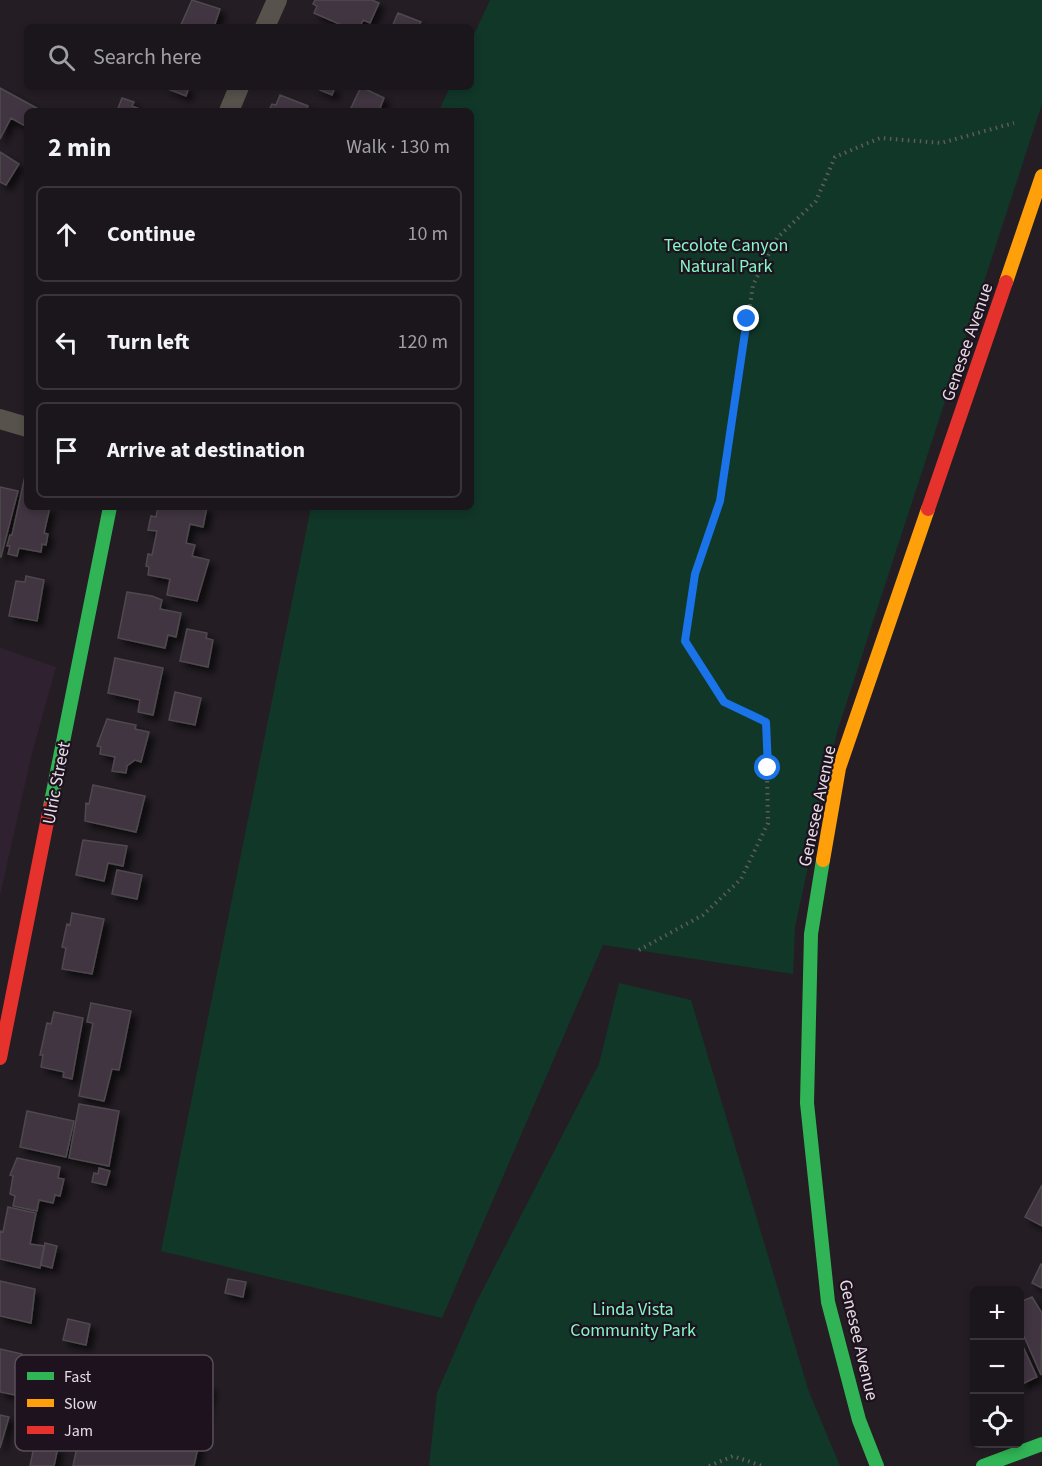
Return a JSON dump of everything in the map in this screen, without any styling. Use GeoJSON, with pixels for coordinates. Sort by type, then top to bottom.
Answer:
{"type":"FeatureCollection","features":[{"type":"Feature","properties":{"kind":"main road","name":"Genesee Avenue"},"geometry":{"type":"LineString","coordinates":[[877,1466],[859,1420],[828,1302],[807,1103],[811,934],[839,768],[1042,176]]}},
{"type":"Feature","properties":{"kind":"main road","name":"Ulric Street"},"geometry":{"type":"LineString","coordinates":[[0,1058],[109,510]]}},
{"type":"Feature","properties":{"kind":"main road"},"geometry":{"type":"LineString","coordinates":[[983,1466],[1042,1444]]}},
{"type":"Feature","properties":{"kind":"street"},"geometry":{"type":"LineString","coordinates":[[267,24],[277,0]]}},
{"type":"Feature","properties":{"kind":"street"},"geometry":{"type":"LineString","coordinates":[[230,108],[238,90]]}},
{"type":"Feature","properties":{"kind":"street"},"geometry":{"type":"LineString","coordinates":[[0,419],[24,426]]}},
{"type":"Feature","properties":{"kind":"path"},"geometry":{"type":"LineString","coordinates":[[639,950],[703,915],[741,879],[768,823],[766,722],[724,702],[685,641],[695,574],[720,501],[753,285],[777,238],[816,201],[835,157],[880,138],[941,143],[1014,123]]}},
{"type":"Feature","properties":{"kind":"path"},"geometry":{"type":"LineString","coordinates":[[709,1466],[733,1456],[762,1466]]}},
{"type":"Feature","properties":{"kind":"shaded area"},"geometry":{"type":"Polygon","coordinates":[[[0,648],[56,667],[32,753],[0,895],[0,648]]]}},
{"type":"Feature","properties":{"kind":"green space","name":"Tecolote Canyon Natural Park"},"geometry":{"type":"Polygon","coordinates":[[[490,0],[1042,0],[1042,104],[837,732],[795,927],[793,974],[603,945],[442,1318],[161,1251],[310,510],[474,510],[474,108],[440,108],[449,90],[474,90],[474,35],[490,0]]]}},
{"type":"Feature","properties":{"kind":"green space","name":"Linda Vista Community Park"},"geometry":{"type":"Polygon","coordinates":[[[619,983],[691,1000],[809,1392],[840,1466],[429,1466],[437,1393],[476,1303],[599,1064],[619,983]]]}},
{"type":"Feature","properties":{"kind":"building"},"geometry":{"type":"Polygon","coordinates":[[[192,0],[220,9],[215,24],[181,24],[192,0]]]}},
{"type":"Feature","properties":{"kind":"building"},"geometry":{"type":"Polygon","coordinates":[[[315,0],[372,0],[379,3],[370,23],[363,20],[361,24],[339,24],[314,13],[317,6],[313,4],[315,0]]]}},
{"type":"Feature","properties":{"kind":"building"},"geometry":{"type":"Polygon","coordinates":[[[398,13],[421,22],[420,24],[393,24],[398,13]]]}},
{"type":"Feature","properties":{"kind":"building"},"geometry":{"type":"Polygon","coordinates":[[[0,88],[37,108],[24,108],[24,125],[11,118],[0,139],[0,88]]]}},
{"type":"Feature","properties":{"kind":"building"},"geometry":{"type":"Polygon","coordinates":[[[171,90],[188,90],[186,96],[171,90]]]}},
{"type":"Feature","properties":{"kind":"building"},"geometry":{"type":"Polygon","coordinates":[[[320,90],[334,90],[332,95],[320,90]]]}},
{"type":"Feature","properties":{"kind":"building"},"geometry":{"type":"Polygon","coordinates":[[[360,90],[367,90],[384,98],[380,108],[351,108],[360,90]]]}},
{"type":"Feature","properties":{"kind":"building"},"geometry":{"type":"Polygon","coordinates":[[[280,95],[308,106],[307,108],[270,108],[272,104],[276,105],[280,95]]]}},
{"type":"Feature","properties":{"kind":"building"},"geometry":{"type":"Polygon","coordinates":[[[122,98],[134,102],[132,106],[137,108],[118,108],[122,98]]]}},
{"type":"Feature","properties":{"kind":"building"},"geometry":{"type":"Polygon","coordinates":[[[0,152],[19,164],[6,185],[0,182],[0,152]]]}},
{"type":"Feature","properties":{"kind":"building"},"geometry":{"type":"Polygon","coordinates":[[[24,481],[24,510],[49,510],[44,533],[48,534],[46,545],[42,544],[41,552],[19,548],[17,556],[8,554],[10,546],[7,546],[10,535],[12,535],[24,481]]]}},
{"type":"Feature","properties":{"kind":"building"},"geometry":{"type":"Polygon","coordinates":[[[0,487],[18,491],[1,557],[0,557],[0,487]]]}},
{"type":"Feature","properties":{"kind":"building"},"geometry":{"type":"Polygon","coordinates":[[[157,510],[206,510],[203,527],[190,524],[186,543],[195,545],[192,556],[209,560],[197,601],[167,595],[170,579],[148,575],[149,567],[146,566],[148,554],[152,555],[157,531],[148,530],[151,516],[156,517],[157,510]]]}},
{"type":"Feature","properties":{"kind":"building"},"geometry":{"type":"Polygon","coordinates":[[[26,576],[44,580],[37,621],[9,616],[16,581],[25,582],[26,576]]]}},
{"type":"Feature","properties":{"kind":"building"},"geometry":{"type":"Polygon","coordinates":[[[127,592],[152,596],[162,600],[160,609],[181,613],[176,637],[168,635],[165,648],[118,638],[127,592]]]}},
{"type":"Feature","properties":{"kind":"building"},"geometry":{"type":"Polygon","coordinates":[[[187,629],[207,633],[206,638],[213,640],[208,667],[180,661],[187,629]]]}},
{"type":"Feature","properties":{"kind":"building"},"geometry":{"type":"Polygon","coordinates":[[[115,658],[163,668],[153,715],[138,712],[140,700],[108,693],[115,658]]]}},
{"type":"Feature","properties":{"kind":"building"},"geometry":{"type":"Polygon","coordinates":[[[175,692],[201,698],[195,725],[169,720],[175,692]]]}},
{"type":"Feature","properties":{"kind":"building"},"geometry":{"type":"Polygon","coordinates":[[[107,719],[136,725],[135,729],[149,732],[141,762],[135,760],[127,766],[126,773],[112,771],[115,757],[100,754],[101,747],[97,746],[107,719]]]}},
{"type":"Feature","properties":{"kind":"building"},"geometry":{"type":"Polygon","coordinates":[[[93,785],[145,796],[136,832],[85,821],[86,803],[89,804],[93,785]]]}},
{"type":"Feature","properties":{"kind":"building"},"geometry":{"type":"Polygon","coordinates":[[[83,840],[127,846],[123,866],[108,863],[104,881],[76,875],[83,840]]]}},
{"type":"Feature","properties":{"kind":"building"},"geometry":{"type":"Polygon","coordinates":[[[117,870],[142,875],[137,899],[112,894],[117,870]]]}},
{"type":"Feature","properties":{"kind":"building"},"geometry":{"type":"Polygon","coordinates":[[[72,913],[104,919],[92,974],[62,969],[66,948],[62,947],[72,913]]]}},
{"type":"Feature","properties":{"kind":"building"},"geometry":{"type":"Polygon","coordinates":[[[91,1003],[131,1011],[119,1070],[112,1069],[104,1101],[79,1096],[93,1023],[87,1022],[91,1003]]]}},
{"type":"Feature","properties":{"kind":"building"},"geometry":{"type":"Polygon","coordinates":[[[54,1012],[83,1018],[72,1079],[63,1077],[64,1072],[41,1067],[43,1055],[40,1055],[47,1023],[51,1024],[54,1012]]]}},
{"type":"Feature","properties":{"kind":"building"},"geometry":{"type":"Polygon","coordinates":[[[79,1104],[119,1111],[109,1166],[69,1158],[79,1104]]]}},
{"type":"Feature","properties":{"kind":"building"},"geometry":{"type":"Polygon","coordinates":[[[27,1111],[74,1121],[66,1157],[20,1147],[27,1111]]]}},
{"type":"Feature","properties":{"kind":"building"},"geometry":{"type":"Polygon","coordinates":[[[17,1158],[60,1167],[58,1178],[64,1179],[60,1196],[55,1195],[53,1203],[39,1200],[37,1211],[13,1206],[15,1196],[10,1194],[13,1176],[10,1175],[17,1158]]]}},
{"type":"Feature","properties":{"kind":"building"},"geometry":{"type":"Polygon","coordinates":[[[99,1168],[110,1171],[106,1185],[92,1182],[94,1173],[98,1174],[99,1168]]]}},
{"type":"Feature","properties":{"kind":"building"},"geometry":{"type":"Polygon","coordinates":[[[1042,1185],[1042,1226],[1025,1217],[1042,1185]]]}},
{"type":"Feature","properties":{"kind":"building"},"geometry":{"type":"Polygon","coordinates":[[[8,1207],[36,1213],[30,1244],[44,1246],[40,1268],[0,1259],[0,1231],[3,1232],[8,1207]]]}},
{"type":"Feature","properties":{"kind":"building"},"geometry":{"type":"Polygon","coordinates":[[[45,1243],[57,1246],[52,1268],[41,1265],[45,1243]]]}},
{"type":"Feature","properties":{"kind":"building"},"geometry":{"type":"Polygon","coordinates":[[[1042,1264],[1042,1288],[1032,1283],[1042,1264]]]}},
{"type":"Feature","properties":{"kind":"building"},"geometry":{"type":"Polygon","coordinates":[[[228,1279],[246,1282],[243,1297],[225,1293],[228,1279]]]}},
{"type":"Feature","properties":{"kind":"building"},"geometry":{"type":"Polygon","coordinates":[[[0,1281],[35,1289],[31,1323],[0,1316],[0,1281]]]}},
{"type":"Feature","properties":{"kind":"building"},"geometry":{"type":"Polygon","coordinates":[[[1032,1297],[1042,1313],[1041,1375],[1024,1336],[1024,1300],[1032,1297]]]}},
{"type":"Feature","properties":{"kind":"building"},"geometry":{"type":"Polygon","coordinates":[[[68,1319],[90,1324],[86,1345],[63,1340],[68,1319]]]}},
{"type":"Feature","properties":{"kind":"building"},"geometry":{"type":"Polygon","coordinates":[[[0,1349],[22,1354],[15,1355],[15,1395],[0,1392],[0,1349]]]}},
{"type":"Feature","properties":{"kind":"building"},"geometry":{"type":"Polygon","coordinates":[[[1024,1349],[1037,1377],[1024,1383],[1024,1349]]]}},
{"type":"Feature","properties":{"kind":"building"},"geometry":{"type":"Polygon","coordinates":[[[0,1415],[9,1417],[0,1448],[0,1415]]]}},
{"type":"Feature","properties":{"kind":"building"},"geometry":{"type":"Polygon","coordinates":[[[33,1451],[57,1451],[54,1466],[30,1466],[33,1451]]]}},
{"type":"Feature","properties":{"kind":"building"},"geometry":{"type":"Polygon","coordinates":[[[76,1451],[197,1451],[194,1466],[73,1466],[76,1451]]]}},
{"type":"Feature","properties":{"kind":"traffic: fast"},"geometry":{"type":"LineString","coordinates":[[50,807],[109,510]]}},
{"type":"Feature","properties":{"kind":"traffic: fast"},"geometry":{"type":"LineString","coordinates":[[823,860],[811,934],[807,1103],[828,1302],[859,1420],[877,1466]]}},
{"type":"Feature","properties":{"kind":"traffic: fast"},"geometry":{"type":"LineString","coordinates":[[983,1466],[1042,1444]]}},
{"type":"Feature","properties":{"kind":"traffic: slow"},"geometry":{"type":"LineString","coordinates":[[1006,282],[1042,176]]}},
{"type":"Feature","properties":{"kind":"traffic: slow"},"geometry":{"type":"LineString","coordinates":[[823,860],[839,768],[928,509]]}},
{"type":"Feature","properties":{"kind":"traffic: jam"},"geometry":{"type":"LineString","coordinates":[[928,509],[1006,282]]}},
{"type":"Feature","properties":{"kind":"traffic: jam"},"geometry":{"type":"LineString","coordinates":[[0,1058],[50,807]]}},
{"type":"Feature","properties":{"kind":"route"},"geometry":{"type":"LineString","coordinates":[[747,319],[732,433],[720,501],[695,574],[685,641],[724,702],[766,722],[768,768]]}}]}
